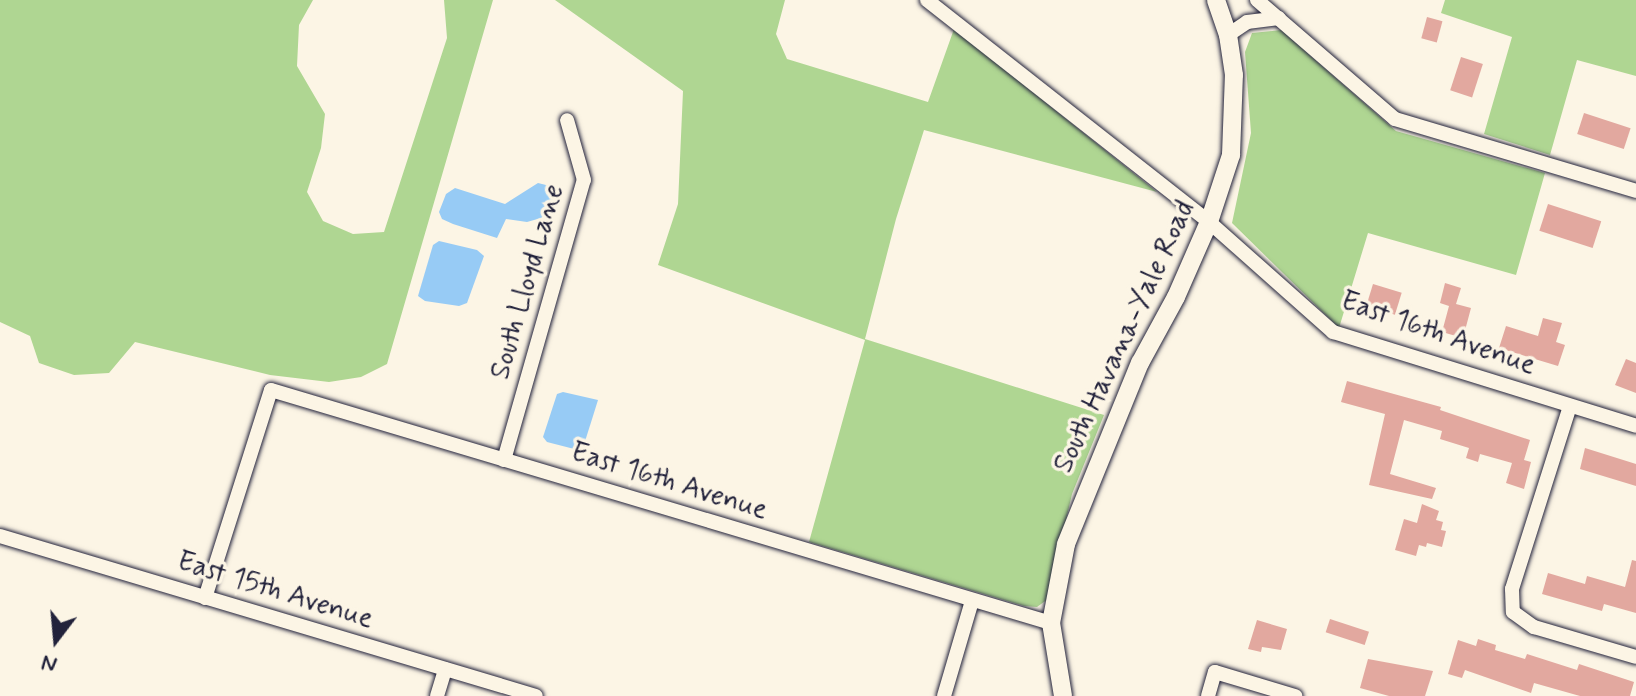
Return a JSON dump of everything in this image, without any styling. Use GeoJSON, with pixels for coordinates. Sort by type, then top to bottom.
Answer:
{"type":"FeatureCollection","features":[{"type":"Feature","properties":{"kind":"street","name":"East 16th Avenue"},"geometry":{"type":"LineString","coordinates":[[927,0],[1209,222],[1333,332],[1636,426]]}},
{"type":"Feature","properties":{"kind":"street","name":"South Havana-Yale Road"},"geometry":{"type":"LineString","coordinates":[[1063,696],[1051,623],[1066,544],[1088,483],[1140,363],[1176,297],[1209,222],[1231,155],[1234,75],[1228,35],[1216,0]]}},
{"type":"Feature","properties":{"kind":"street"},"geometry":{"type":"LineString","coordinates":[[1257,0],[1395,119],[1636,191]]}},
{"type":"Feature","properties":{"kind":"street"},"geometry":{"type":"LineString","coordinates":[[1228,35],[1247,22],[1279,18]]}},
{"type":"Feature","properties":{"kind":"street","name":"South Lloyd Lane"},"geometry":{"type":"LineString","coordinates":[[504,460],[584,180],[567,120]]}},
{"type":"Feature","properties":{"kind":"street","name":"East 16th Avenue"},"geometry":{"type":"LineString","coordinates":[[205,598],[271,390],[1051,623]]}},
{"type":"Feature","properties":{"kind":"street"},"geometry":{"type":"LineString","coordinates":[[1570,406],[1512,589],[1513,612],[1534,627],[1636,657]]}},
{"type":"Feature","properties":{"kind":"street","name":"East 15th Avenue"},"geometry":{"type":"LineString","coordinates":[[0,536],[536,696]]}},
{"type":"Feature","properties":{"kind":"street"},"geometry":{"type":"LineString","coordinates":[[944,696],[972,601]]}},
{"type":"Feature","properties":{"kind":"street"},"geometry":{"type":"LineString","coordinates":[[437,696],[445,669]]}},
{"type":"Feature","properties":{"kind":"street"},"geometry":{"type":"LineString","coordinates":[[1208,696],[1215,672],[1295,696]]}},
{"type":"Feature","properties":{"kind":"green space"},"geometry":{"type":"Polygon","coordinates":[[[0,0],[313,0],[299,25],[297,66],[325,114],[321,148],[307,192],[323,221],[353,234],[384,232],[447,38],[444,0],[493,0],[387,364],[361,377],[329,382],[270,375],[135,342],[109,373],[74,375],[39,363],[30,336],[0,322],[0,0]]]}},
{"type":"Feature","properties":{"kind":"green space"},"geometry":{"type":"Polygon","coordinates":[[[555,0],[785,0],[776,34],[787,59],[928,102],[954,29],[1157,192],[924,130],[896,219],[865,339],[1104,415],[1072,494],[1048,599],[1037,607],[1024,606],[809,542],[865,340],[658,265],[678,204],[683,91],[555,0]]]}},
{"type":"Feature","properties":{"kind":"green space"},"geometry":{"type":"Polygon","coordinates":[[[1445,0],[1636,0],[1636,76],[1577,60],[1550,155],[1484,134],[1512,37],[1441,13],[1445,0]]]}},
{"type":"Feature","properties":{"kind":"green space"},"geometry":{"type":"Polygon","coordinates":[[[1281,30],[1396,131],[1545,173],[1516,275],[1368,233],[1339,328],[1232,223],[1251,133],[1245,52],[1252,33],[1281,30]]]}},
{"type":"Feature","properties":{"kind":"water"},"geometry":{"type":"Polygon","coordinates":[[[538,183],[550,186],[555,193],[552,207],[541,218],[527,222],[506,219],[497,238],[453,224],[442,219],[439,212],[446,194],[455,188],[505,204],[538,183]]]}},
{"type":"Feature","properties":{"kind":"water"},"geometry":{"type":"Polygon","coordinates":[[[439,241],[477,250],[484,256],[467,303],[459,306],[425,301],[418,296],[433,245],[439,241]]]}},
{"type":"Feature","properties":{"kind":"water"},"geometry":{"type":"Polygon","coordinates":[[[563,392],[598,400],[582,451],[547,442],[543,437],[557,394],[563,392]]]}},
{"type":"Feature","properties":{"kind":"building"},"geometry":{"type":"Polygon","coordinates":[[[1427,17],[1442,21],[1437,42],[1421,38],[1427,17]]]}},
{"type":"Feature","properties":{"kind":"building"},"geometry":{"type":"Polygon","coordinates":[[[1461,57],[1483,64],[1472,97],[1450,90],[1461,57]]]}},
{"type":"Feature","properties":{"kind":"building"},"geometry":{"type":"Polygon","coordinates":[[[1584,113],[1631,128],[1624,149],[1577,134],[1584,113]]]}},
{"type":"Feature","properties":{"kind":"building"},"geometry":{"type":"Polygon","coordinates":[[[1548,204],[1601,221],[1593,248],[1539,231],[1548,204]]]}},
{"type":"Feature","properties":{"kind":"building"},"geometry":{"type":"Polygon","coordinates":[[[1445,283],[1461,288],[1456,304],[1471,308],[1463,338],[1442,332],[1449,306],[1440,303],[1445,283]]]}},
{"type":"Feature","properties":{"kind":"building"},"geometry":{"type":"Polygon","coordinates":[[[1373,284],[1402,293],[1395,315],[1366,306],[1373,284]]]}},
{"type":"Feature","properties":{"kind":"building"},"geometry":{"type":"Polygon","coordinates":[[[1543,318],[1562,323],[1556,342],[1565,345],[1558,366],[1499,348],[1506,326],[1538,336],[1543,318]]]}},
{"type":"Feature","properties":{"kind":"building"},"geometry":{"type":"Polygon","coordinates":[[[1626,359],[1636,363],[1636,393],[1615,385],[1626,359]]]}},
{"type":"Feature","properties":{"kind":"building"},"geometry":{"type":"Polygon","coordinates":[[[1347,381],[1441,407],[1440,410],[1530,440],[1524,460],[1531,462],[1524,489],[1506,483],[1512,463],[1480,454],[1478,462],[1466,458],[1469,448],[1440,439],[1442,431],[1404,420],[1390,474],[1436,488],[1432,499],[1369,485],[1385,414],[1341,402],[1347,381]]]}},
{"type":"Feature","properties":{"kind":"building"},"geometry":{"type":"Polygon","coordinates":[[[1585,448],[1636,464],[1636,486],[1580,469],[1585,448]]]}},
{"type":"Feature","properties":{"kind":"building"},"geometry":{"type":"Polygon","coordinates":[[[1422,504],[1439,511],[1436,520],[1443,522],[1441,530],[1446,531],[1442,547],[1427,543],[1426,547],[1419,545],[1416,556],[1395,550],[1404,519],[1417,523],[1422,504]]]}},
{"type":"Feature","properties":{"kind":"building"},"geometry":{"type":"Polygon","coordinates":[[[1632,560],[1636,561],[1636,613],[1604,604],[1602,611],[1542,594],[1548,573],[1585,584],[1587,576],[1625,587],[1632,560]]]}},
{"type":"Feature","properties":{"kind":"building"},"geometry":{"type":"Polygon","coordinates":[[[1330,619],[1369,632],[1365,645],[1326,632],[1330,619]]]}},
{"type":"Feature","properties":{"kind":"building"},"geometry":{"type":"Polygon","coordinates":[[[1257,620],[1287,629],[1281,650],[1262,647],[1261,652],[1248,649],[1257,620]]]}},
{"type":"Feature","properties":{"kind":"building"},"geometry":{"type":"Polygon","coordinates":[[[1478,639],[1496,645],[1495,650],[1525,659],[1527,654],[1577,670],[1579,664],[1634,682],[1630,696],[1580,696],[1534,683],[1531,693],[1465,670],[1462,678],[1448,674],[1458,640],[1476,646],[1478,639]]]}},
{"type":"Feature","properties":{"kind":"building"},"geometry":{"type":"Polygon","coordinates":[[[1368,659],[1433,671],[1425,696],[1389,696],[1360,688],[1368,659]]]}}]}
